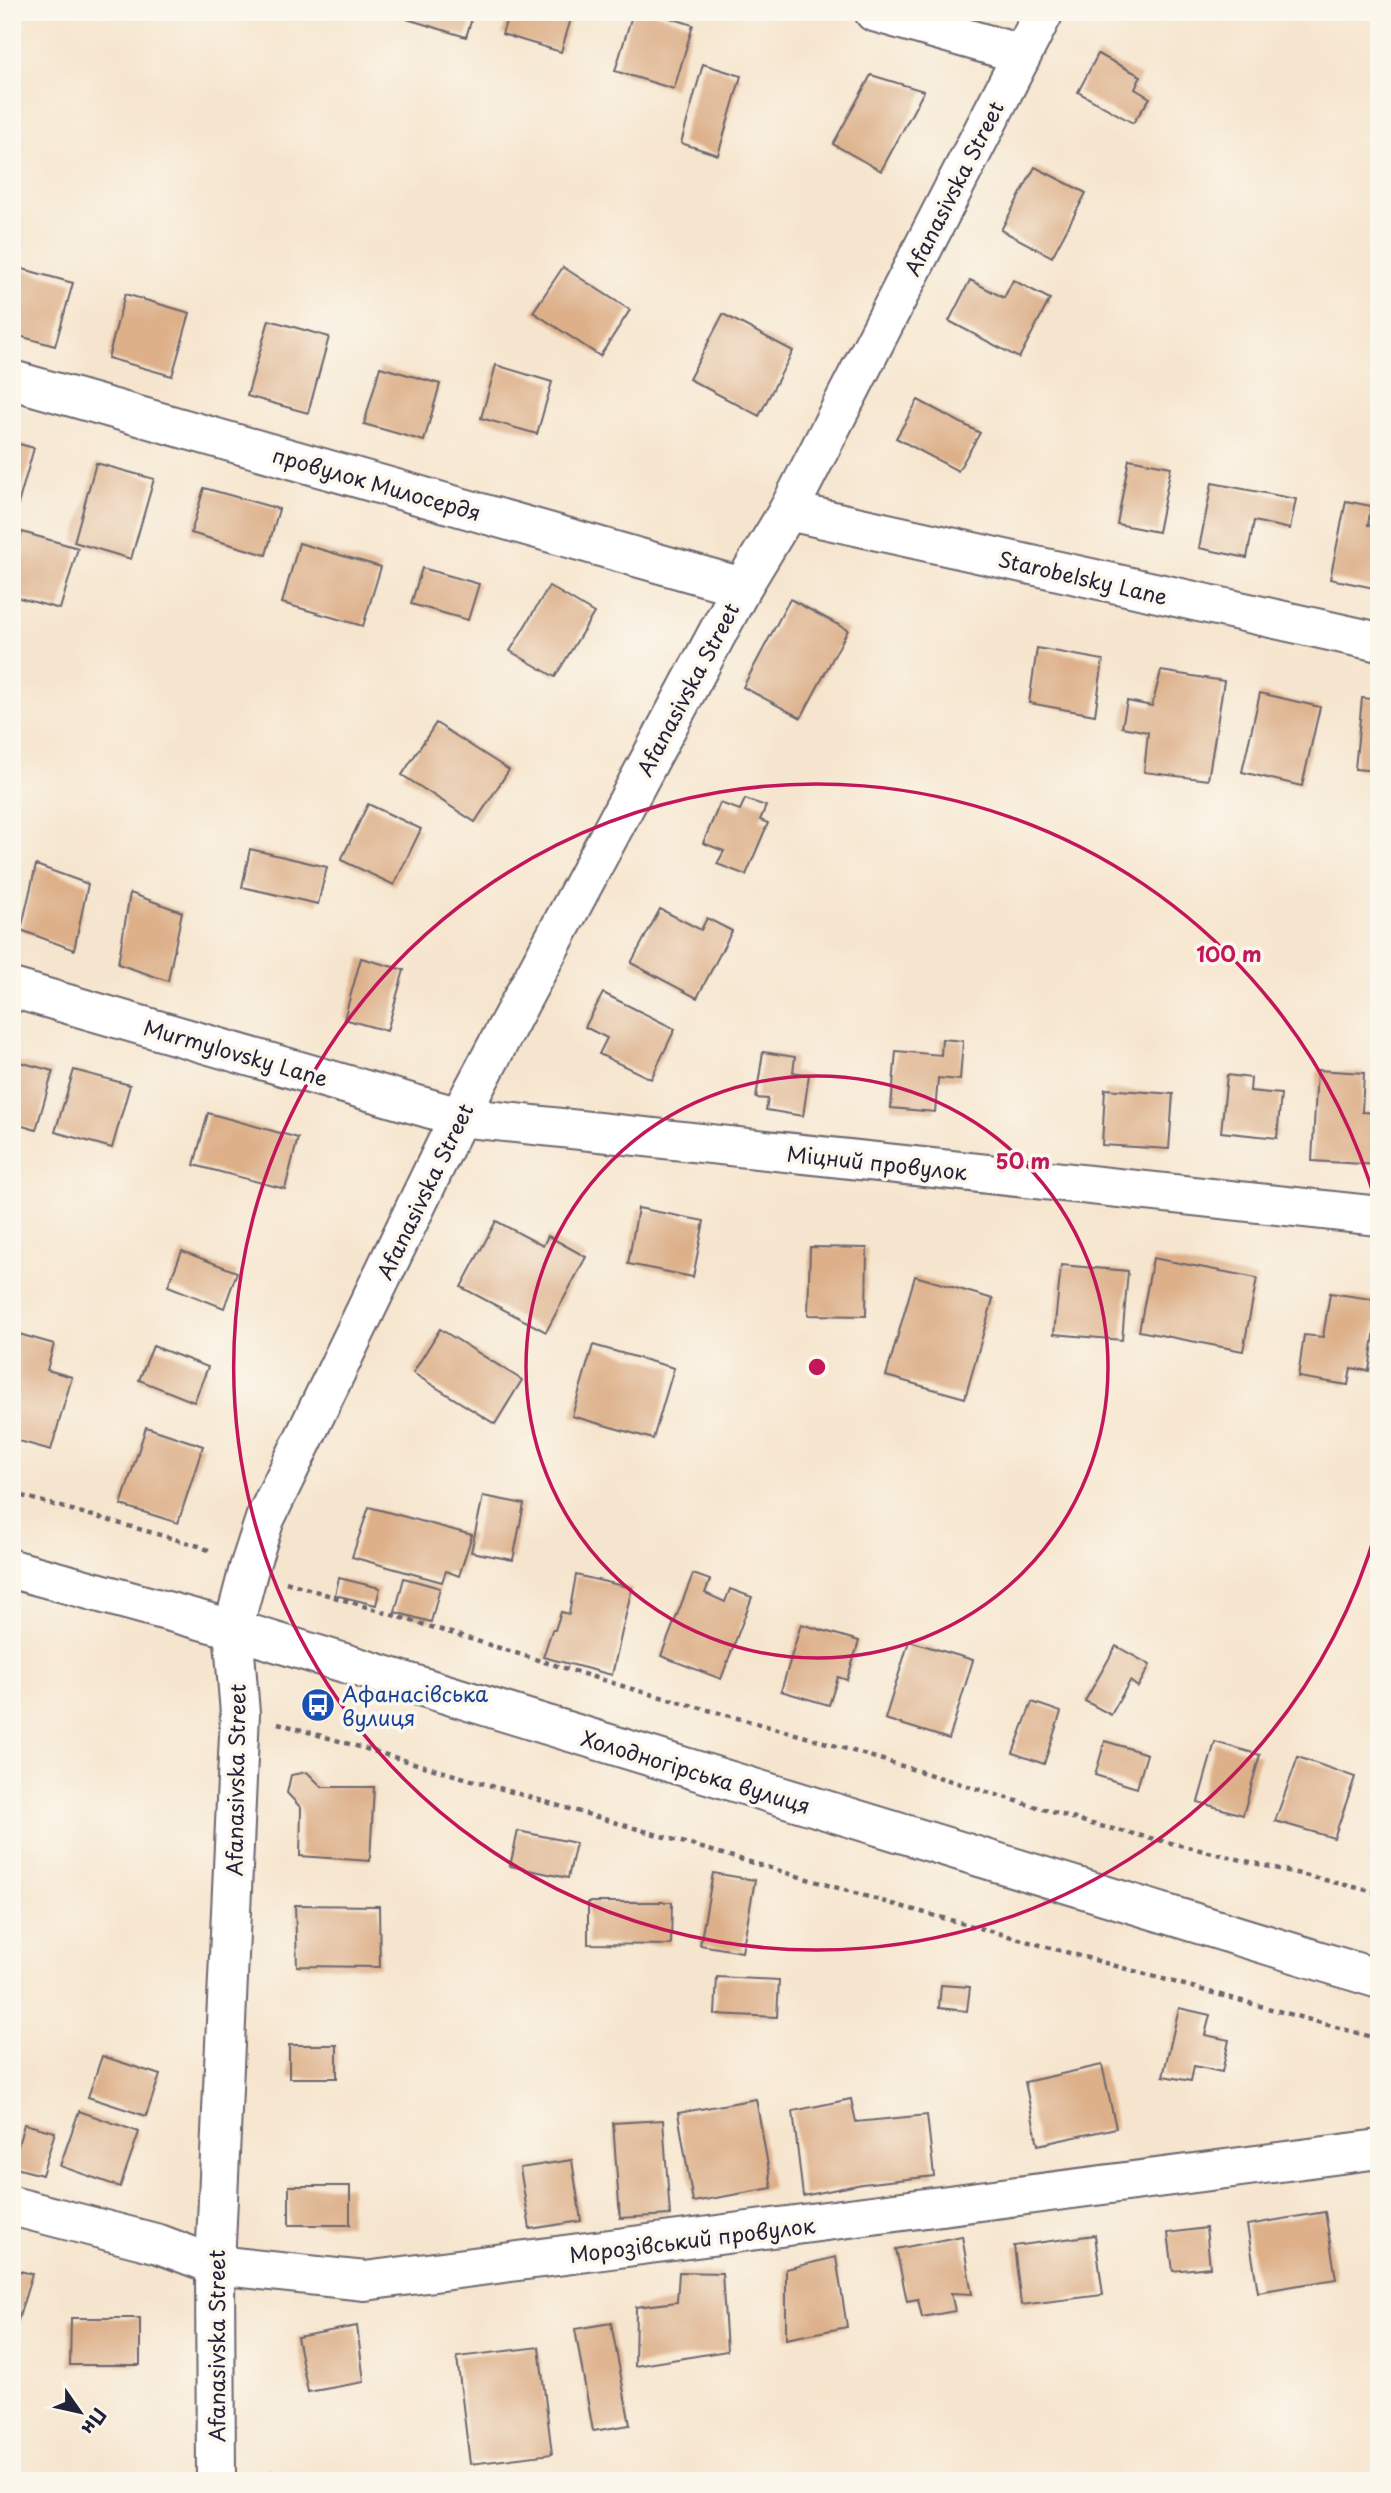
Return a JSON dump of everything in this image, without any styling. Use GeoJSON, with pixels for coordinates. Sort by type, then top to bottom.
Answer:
{"type":"FeatureCollection","features":[{"type":"Feature","properties":{"kind":"street"},"geometry":{"type":"LineString","coordinates":[[874,12],[1021,54]]}},
{"type":"Feature","properties":{"kind":"street","name":"Afanasivska Street"},"geometry":{"type":"LineString","coordinates":[[216,2481],[215,2265],[240,1713],[233,1629],[265,1519],[459,1117],[742,587],[788,511],[1044,12]]}},
{"type":"Feature","properties":{"kind":"street","name":"провулок Милосердя"},"geometry":{"type":"LineString","coordinates":[[12,380],[742,587]]}},
{"type":"Feature","properties":{"kind":"street","name":"Starobelsky Lane"},"geometry":{"type":"LineString","coordinates":[[788,511],[1379,642]]}},
{"type":"Feature","properties":{"kind":"street","name":"Murmylovsky Lane"},"geometry":{"type":"LineString","coordinates":[[12,988],[459,1117]]}},
{"type":"Feature","properties":{"kind":"street","name":"Міцний провулок"},"geometry":{"type":"LineString","coordinates":[[459,1117],[1379,1216]]}},
{"type":"Feature","properties":{"kind":"street","name":"Холодногірська вулиця"},"geometry":{"type":"LineString","coordinates":[[12,1569],[233,1629],[1379,1979]]}},
{"type":"Feature","properties":{"kind":"street","name":"Морозівський провулок"},"geometry":{"type":"LineString","coordinates":[[12,2206],[159,2244],[215,2265],[365,2281],[1379,2149]]}},
{"type":"Feature","properties":{"kind":"path"},"geometry":{"type":"LineString","coordinates":[[12,1493],[199,1546],[249,1568],[313,1591],[632,1689],[817,1740],[1092,1824],[1379,1893]]}},
{"type":"Feature","properties":{"kind":"path"},"geometry":{"type":"LineString","coordinates":[[240,1713],[869,1898],[1379,2039]]}},
{"type":"Feature","properties":{"kind":"building"},"geometry":{"type":"Polygon","coordinates":[[[409,12],[474,12],[466,37],[407,19],[409,12]]]}},
{"type":"Feature","properties":{"kind":"building"},"geometry":{"type":"Polygon","coordinates":[[[509,12],[573,12],[561,52],[502,34],[509,12]]]}},
{"type":"Feature","properties":{"kind":"building"},"geometry":{"type":"Polygon","coordinates":[[[633,12],[651,12],[693,25],[674,89],[615,71],[633,12]]]}},
{"type":"Feature","properties":{"kind":"building"},"geometry":{"type":"Polygon","coordinates":[[[1166,12],[1184,12],[1181,19],[1166,12]]]}},
{"type":"Feature","properties":{"kind":"building"},"geometry":{"type":"Polygon","coordinates":[[[1098,54],[1141,76],[1135,89],[1150,98],[1133,123],[1078,92],[1098,54]]]}},
{"type":"Feature","properties":{"kind":"building"},"geometry":{"type":"Polygon","coordinates":[[[703,64],[741,76],[718,155],[681,143],[703,64]]]}},
{"type":"Feature","properties":{"kind":"building"},"geometry":{"type":"Polygon","coordinates":[[[871,75],[924,91],[881,171],[833,144],[871,75]]]}},
{"type":"Feature","properties":{"kind":"building"},"geometry":{"type":"Polygon","coordinates":[[[1035,167],[1086,193],[1052,257],[1001,230],[1035,167]]]}},
{"type":"Feature","properties":{"kind":"building"},"geometry":{"type":"Polygon","coordinates":[[[12,266],[73,283],[55,346],[12,334],[12,266]]]}},
{"type":"Feature","properties":{"kind":"building"},"geometry":{"type":"Polygon","coordinates":[[[563,267],[630,310],[600,356],[533,312],[563,267]]]}},
{"type":"Feature","properties":{"kind":"building"},"geometry":{"type":"Polygon","coordinates":[[[970,280],[1004,298],[1013,280],[1050,299],[1019,358],[949,321],[970,280]]]}},
{"type":"Feature","properties":{"kind":"building"},"geometry":{"type":"Polygon","coordinates":[[[125,294],[190,313],[172,376],[108,358],[125,294]]]}},
{"type":"Feature","properties":{"kind":"building"},"geometry":{"type":"Polygon","coordinates":[[[723,314],[793,351],[759,416],[689,379],[723,314]]]}},
{"type":"Feature","properties":{"kind":"building"},"geometry":{"type":"Polygon","coordinates":[[[269,320],[329,337],[308,413],[247,396],[269,320]]]}},
{"type":"Feature","properties":{"kind":"building"},"geometry":{"type":"Polygon","coordinates":[[[496,365],[552,382],[537,434],[481,418],[496,365]]]}},
{"type":"Feature","properties":{"kind":"building"},"geometry":{"type":"Polygon","coordinates":[[[380,367],[440,384],[424,441],[364,424],[380,367]]]}},
{"type":"Feature","properties":{"kind":"building"},"geometry":{"type":"Polygon","coordinates":[[[918,400],[980,433],[958,471],[896,438],[918,400]]]}},
{"type":"Feature","properties":{"kind":"building"},"geometry":{"type":"Polygon","coordinates":[[[12,442],[34,448],[17,508],[12,506],[12,442]]]}},
{"type":"Feature","properties":{"kind":"building"},"geometry":{"type":"Polygon","coordinates":[[[1129,459],[1171,467],[1158,532],[1117,524],[1129,459]]]}},
{"type":"Feature","properties":{"kind":"building"},"geometry":{"type":"Polygon","coordinates":[[[96,463],[154,479],[131,559],[74,542],[96,463]]]}},
{"type":"Feature","properties":{"kind":"building"},"geometry":{"type":"Polygon","coordinates":[[[1212,483],[1296,499],[1290,529],[1254,521],[1247,558],[1199,548],[1212,483]]]}},
{"type":"Feature","properties":{"kind":"building"},"geometry":{"type":"Polygon","coordinates":[[[204,488],[279,509],[266,555],[191,533],[204,488]]]}},
{"type":"Feature","properties":{"kind":"building"},"geometry":{"type":"Polygon","coordinates":[[[1346,501],[1371,506],[1368,525],[1379,527],[1379,589],[1330,579],[1346,501]]]}},
{"type":"Feature","properties":{"kind":"building"},"geometry":{"type":"Polygon","coordinates":[[[22,532],[78,548],[60,609],[12,596],[12,567],[22,532]]]}},
{"type":"Feature","properties":{"kind":"building"},"geometry":{"type":"Polygon","coordinates":[[[299,543],[381,567],[363,626],[282,603],[299,543]]]}},
{"type":"Feature","properties":{"kind":"building"},"geometry":{"type":"Polygon","coordinates":[[[422,568],[479,584],[468,620],[411,604],[422,568]]]}},
{"type":"Feature","properties":{"kind":"building"},"geometry":{"type":"Polygon","coordinates":[[[549,586],[594,613],[555,677],[510,651],[549,586]]]}},
{"type":"Feature","properties":{"kind":"building"},"geometry":{"type":"Polygon","coordinates":[[[790,599],[848,630],[801,718],[743,687],[790,599]]]}},
{"type":"Feature","properties":{"kind":"building"},"geometry":{"type":"Polygon","coordinates":[[[1037,648],[1103,660],[1095,715],[1029,703],[1037,648]]]}},
{"type":"Feature","properties":{"kind":"building"},"geometry":{"type":"Polygon","coordinates":[[[1161,671],[1224,681],[1208,780],[1144,772],[1148,732],[1122,727],[1127,701],[1152,706],[1161,671]]]}},
{"type":"Feature","properties":{"kind":"building"},"geometry":{"type":"Polygon","coordinates":[[[1260,693],[1320,707],[1302,786],[1242,772],[1260,693]]]}},
{"type":"Feature","properties":{"kind":"building"},"geometry":{"type":"Polygon","coordinates":[[[1362,698],[1379,700],[1379,771],[1355,769],[1362,698]]]}},
{"type":"Feature","properties":{"kind":"building"},"geometry":{"type":"Polygon","coordinates":[[[436,723],[509,770],[475,822],[402,775],[436,723]]]}},
{"type":"Feature","properties":{"kind":"building"},"geometry":{"type":"Polygon","coordinates":[[[745,799],[766,806],[760,820],[768,823],[746,875],[717,864],[724,851],[703,843],[720,803],[740,810],[745,799]]]}},
{"type":"Feature","properties":{"kind":"building"},"geometry":{"type":"Polygon","coordinates":[[[368,804],[421,829],[394,885],[341,860],[368,804]]]}},
{"type":"Feature","properties":{"kind":"building"},"geometry":{"type":"Polygon","coordinates":[[[250,849],[327,867],[318,904],[242,887],[250,849]]]}},
{"type":"Feature","properties":{"kind":"building"},"geometry":{"type":"Polygon","coordinates":[[[36,865],[88,884],[74,950],[21,930],[36,865]]]}},
{"type":"Feature","properties":{"kind":"building"},"geometry":{"type":"Polygon","coordinates":[[[130,893],[182,912],[168,981],[118,964],[130,893]]]}},
{"type":"Feature","properties":{"kind":"building"},"geometry":{"type":"Polygon","coordinates":[[[660,909],[701,930],[707,918],[732,931],[697,998],[631,963],[660,909]]]}},
{"type":"Feature","properties":{"kind":"building"},"geometry":{"type":"Polygon","coordinates":[[[361,958],[404,970],[387,1031],[344,1019],[361,958]]]}},
{"type":"Feature","properties":{"kind":"building"},"geometry":{"type":"Polygon","coordinates":[[[603,993],[675,1029],[651,1079],[599,1054],[607,1038],[585,1027],[603,993]]]}},
{"type":"Feature","properties":{"kind":"building"},"geometry":{"type":"Polygon","coordinates":[[[942,1039],[963,1041],[960,1080],[938,1078],[935,1112],[891,1108],[896,1051],[941,1055],[942,1039]]]}},
{"type":"Feature","properties":{"kind":"building"},"geometry":{"type":"Polygon","coordinates":[[[763,1052],[795,1057],[793,1072],[809,1075],[803,1116],[766,1110],[768,1099],[756,1098],[763,1052]]]}},
{"type":"Feature","properties":{"kind":"building"},"geometry":{"type":"Polygon","coordinates":[[[12,1060],[53,1071],[36,1130],[12,1123],[12,1060]]]}},
{"type":"Feature","properties":{"kind":"building"},"geometry":{"type":"Polygon","coordinates":[[[74,1070],[130,1085],[112,1148],[55,1132],[74,1070]]]}},
{"type":"Feature","properties":{"kind":"building"},"geometry":{"type":"Polygon","coordinates":[[[1317,1070],[1364,1073],[1362,1112],[1379,1113],[1379,1165],[1312,1161],[1317,1070]]]}},
{"type":"Feature","properties":{"kind":"building"},"geometry":{"type":"Polygon","coordinates":[[[1227,1075],[1251,1078],[1250,1091],[1281,1094],[1277,1138],[1221,1132],[1227,1075]]]}},
{"type":"Feature","properties":{"kind":"building"},"geometry":{"type":"Polygon","coordinates":[[[1105,1089],[1173,1094],[1169,1149],[1102,1145],[1105,1089]]]}},
{"type":"Feature","properties":{"kind":"building"},"geometry":{"type":"Polygon","coordinates":[[[208,1113],[298,1138],[285,1189],[194,1165],[208,1113]]]}},
{"type":"Feature","properties":{"kind":"building"},"geometry":{"type":"Polygon","coordinates":[[[638,1208],[704,1221],[693,1277],[628,1264],[638,1208]]]}},
{"type":"Feature","properties":{"kind":"building"},"geometry":{"type":"Polygon","coordinates":[[[496,1221],[543,1246],[548,1236],[586,1257],[546,1332],[461,1287],[496,1221]]]}},
{"type":"Feature","properties":{"kind":"building"},"geometry":{"type":"Polygon","coordinates":[[[810,1247],[867,1248],[866,1316],[808,1315],[810,1247]]]}},
{"type":"Feature","properties":{"kind":"building"},"geometry":{"type":"Polygon","coordinates":[[[182,1251],[237,1272],[224,1308],[168,1286],[182,1251]]]}},
{"type":"Feature","properties":{"kind":"building"},"geometry":{"type":"Polygon","coordinates":[[[1153,1258],[1257,1278],[1243,1351],[1139,1331],[1153,1258]]]}},
{"type":"Feature","properties":{"kind":"building"},"geometry":{"type":"Polygon","coordinates":[[[1061,1265],[1128,1271],[1122,1340],[1054,1334],[1061,1265]]]}},
{"type":"Feature","properties":{"kind":"building"},"geometry":{"type":"Polygon","coordinates":[[[915,1276],[993,1299],[965,1398],[886,1376],[915,1276]]]}},
{"type":"Feature","properties":{"kind":"building"},"geometry":{"type":"Polygon","coordinates":[[[1330,1293],[1379,1300],[1369,1371],[1351,1368],[1348,1385],[1298,1377],[1304,1335],[1323,1337],[1330,1293]]]}},
{"type":"Feature","properties":{"kind":"building"},"geometry":{"type":"Polygon","coordinates":[[[440,1329],[522,1380],[495,1424],[413,1373],[440,1329]]]}},
{"type":"Feature","properties":{"kind":"building"},"geometry":{"type":"Polygon","coordinates":[[[12,1332],[54,1344],[47,1370],[72,1377],[51,1450],[12,1439],[12,1332]]]}},
{"type":"Feature","properties":{"kind":"building"},"geometry":{"type":"Polygon","coordinates":[[[593,1345],[674,1368],[653,1439],[572,1416],[593,1345]]]}},
{"type":"Feature","properties":{"kind":"building"},"geometry":{"type":"Polygon","coordinates":[[[153,1346],[208,1367],[194,1402],[139,1380],[153,1346]]]}},
{"type":"Feature","properties":{"kind":"building"},"geometry":{"type":"Polygon","coordinates":[[[146,1427],[203,1446],[178,1523],[121,1505],[146,1427]]]}},
{"type":"Feature","properties":{"kind":"building"},"geometry":{"type":"Polygon","coordinates":[[[483,1496],[524,1504],[513,1560],[471,1552],[483,1496]]]}},
{"type":"Feature","properties":{"kind":"building"},"geometry":{"type":"Polygon","coordinates":[[[369,1507],[472,1535],[459,1576],[446,1571],[442,1582],[352,1557],[369,1507]]]}},
{"type":"Feature","properties":{"kind":"building"},"geometry":{"type":"Polygon","coordinates":[[[693,1574],[710,1580],[705,1593],[725,1602],[730,1589],[752,1597],[721,1679],[661,1656],[693,1574]]]}},
{"type":"Feature","properties":{"kind":"building"},"geometry":{"type":"Polygon","coordinates":[[[576,1575],[632,1588],[612,1675],[543,1657],[561,1612],[569,1614],[576,1575]]]}},
{"type":"Feature","properties":{"kind":"building"},"geometry":{"type":"Polygon","coordinates":[[[339,1578],[380,1588],[376,1605],[335,1595],[339,1578]]]}},
{"type":"Feature","properties":{"kind":"building"},"geometry":{"type":"Polygon","coordinates":[[[404,1578],[440,1588],[431,1622],[395,1612],[404,1578]]]}},
{"type":"Feature","properties":{"kind":"building"},"geometry":{"type":"Polygon","coordinates":[[[801,1624],[859,1641],[847,1680],[838,1677],[829,1705],[781,1691],[801,1624]]]}},
{"type":"Feature","properties":{"kind":"building"},"geometry":{"type":"Polygon","coordinates":[[[909,1641],[973,1660],[949,1739],[885,1719],[909,1641]]]}},
{"type":"Feature","properties":{"kind":"building"},"geometry":{"type":"Polygon","coordinates":[[[1116,1646],[1150,1665],[1138,1687],[1130,1681],[1111,1715],[1085,1701],[1116,1646]]]}},
{"type":"Feature","properties":{"kind":"building"},"geometry":{"type":"Polygon","coordinates":[[[1032,1702],[1061,1712],[1044,1764],[1013,1753],[1032,1702]]]}},
{"type":"Feature","properties":{"kind":"building"},"geometry":{"type":"Polygon","coordinates":[[[1105,1741],[1147,1754],[1137,1788],[1095,1775],[1105,1741]]]}},
{"type":"Feature","properties":{"kind":"building"},"geometry":{"type":"Polygon","coordinates":[[[1215,1742],[1260,1755],[1243,1815],[1198,1802],[1215,1742]]]}},
{"type":"Feature","properties":{"kind":"building"},"geometry":{"type":"Polygon","coordinates":[[[1298,1757],[1355,1777],[1334,1838],[1275,1821],[1298,1757]]]}},
{"type":"Feature","properties":{"kind":"building"},"geometry":{"type":"Polygon","coordinates":[[[307,1772],[322,1787],[374,1787],[370,1861],[300,1856],[301,1808],[287,1793],[291,1775],[307,1772]]]}},
{"type":"Feature","properties":{"kind":"building"},"geometry":{"type":"Polygon","coordinates":[[[518,1831],[576,1843],[568,1878],[510,1866],[518,1831]]]}},
{"type":"Feature","properties":{"kind":"building"},"geometry":{"type":"Polygon","coordinates":[[[713,1873],[755,1880],[742,1952],[700,1945],[713,1873]]]}},
{"type":"Feature","properties":{"kind":"building"},"geometry":{"type":"Polygon","coordinates":[[[588,1902],[672,1902],[671,1945],[588,1944],[588,1902]]]}},
{"type":"Feature","properties":{"kind":"building"},"geometry":{"type":"Polygon","coordinates":[[[295,1905],[379,1906],[380,1967],[297,1966],[295,1905]]]}},
{"type":"Feature","properties":{"kind":"building"},"geometry":{"type":"Polygon","coordinates":[[[717,1977],[779,1980],[777,2017],[715,2014],[717,1977]]]}},
{"type":"Feature","properties":{"kind":"building"},"geometry":{"type":"Polygon","coordinates":[[[941,1985],[970,1987],[967,2011],[939,2008],[941,1985]]]}},
{"type":"Feature","properties":{"kind":"building"},"geometry":{"type":"Polygon","coordinates":[[[1179,2008],[1210,2015],[1205,2035],[1229,2040],[1222,2072],[1194,2066],[1191,2081],[1163,2076],[1179,2008]]]}},
{"type":"Feature","properties":{"kind":"building"},"geometry":{"type":"Polygon","coordinates":[[[289,2045],[337,2045],[337,2078],[289,2078],[289,2045]]]}},
{"type":"Feature","properties":{"kind":"building"},"geometry":{"type":"Polygon","coordinates":[[[102,2056],[160,2075],[146,2116],[88,2097],[102,2056]]]}},
{"type":"Feature","properties":{"kind":"building"},"geometry":{"type":"Polygon","coordinates":[[[1102,2065],[1116,2128],[1038,2145],[1025,2082],[1102,2065]]]}},
{"type":"Feature","properties":{"kind":"building"},"geometry":{"type":"Polygon","coordinates":[[[756,2099],[772,2188],[693,2202],[678,2113],[756,2099]]]}},
{"type":"Feature","properties":{"kind":"building"},"geometry":{"type":"Polygon","coordinates":[[[851,2099],[856,2122],[927,2115],[934,2176],[862,2184],[803,2196],[793,2111],[851,2099]]]}},
{"type":"Feature","properties":{"kind":"building"},"geometry":{"type":"Polygon","coordinates":[[[79,2111],[139,2132],[120,2187],[60,2166],[79,2111]]]}},
{"type":"Feature","properties":{"kind":"building"},"geometry":{"type":"Polygon","coordinates":[[[663,2120],[670,2215],[620,2218],[613,2123],[663,2120]]]}},
{"type":"Feature","properties":{"kind":"building"},"geometry":{"type":"Polygon","coordinates":[[[24,2124],[55,2132],[42,2175],[12,2167],[24,2124]]]}},
{"type":"Feature","properties":{"kind":"building"},"geometry":{"type":"Polygon","coordinates":[[[572,2160],[581,2221],[530,2229],[520,2168],[572,2160]]]}},
{"type":"Feature","properties":{"kind":"building"},"geometry":{"type":"Polygon","coordinates":[[[289,2186],[350,2186],[350,2225],[289,2225],[289,2186]]]}},
{"type":"Feature","properties":{"kind":"building"},"geometry":{"type":"Polygon","coordinates":[[[1325,2212],[1336,2279],[1258,2292],[1247,2225],[1325,2212]]]}},
{"type":"Feature","properties":{"kind":"building"},"geometry":{"type":"Polygon","coordinates":[[[1206,2228],[1210,2267],[1173,2271],[1168,2233],[1206,2228]]]}},
{"type":"Feature","properties":{"kind":"building"},"geometry":{"type":"Polygon","coordinates":[[[1095,2235],[1103,2295],[1021,2305],[1014,2246],[1095,2235]]]}},
{"type":"Feature","properties":{"kind":"building"},"geometry":{"type":"Polygon","coordinates":[[[962,2236],[972,2294],[951,2293],[955,2311],[922,2317],[918,2299],[907,2301],[896,2249],[962,2236]]]}},
{"type":"Feature","properties":{"kind":"building"},"geometry":{"type":"Polygon","coordinates":[[[836,2257],[847,2327],[786,2339],[786,2269],[836,2257]]]}},
{"type":"Feature","properties":{"kind":"building"},"geometry":{"type":"Polygon","coordinates":[[[12,2269],[32,2274],[16,2327],[12,2326],[12,2269]]]}},
{"type":"Feature","properties":{"kind":"building"},"geometry":{"type":"Polygon","coordinates":[[[679,2272],[722,2273],[727,2351],[635,2366],[636,2307],[677,2302],[679,2272]]]}},
{"type":"Feature","properties":{"kind":"building"},"geometry":{"type":"Polygon","coordinates":[[[71,2318],[140,2318],[140,2365],[70,2365],[71,2318]]]}},
{"type":"Feature","properties":{"kind":"building"},"geometry":{"type":"Polygon","coordinates":[[[611,2323],[630,2425],[593,2431],[575,2329],[611,2323]]]}},
{"type":"Feature","properties":{"kind":"building"},"geometry":{"type":"Polygon","coordinates":[[[357,2326],[364,2382],[308,2392],[297,2337],[357,2326]]]}},
{"type":"Feature","properties":{"kind":"building"},"geometry":{"type":"Polygon","coordinates":[[[539,2347],[552,2454],[470,2464],[457,2357],[539,2347]]]}},
{"type":"Feature","properties":{"kind":"building"},"geometry":{"type":"Polygon","coordinates":[[[273,2471],[340,2479],[340,2481],[275,2481],[273,2471]]]}},
{"type":"Feature","properties":{"kind":"place","name":"Афанасівська вулиця"},"geometry":{"type":"Point","coordinates":[318,1705]}}]}
